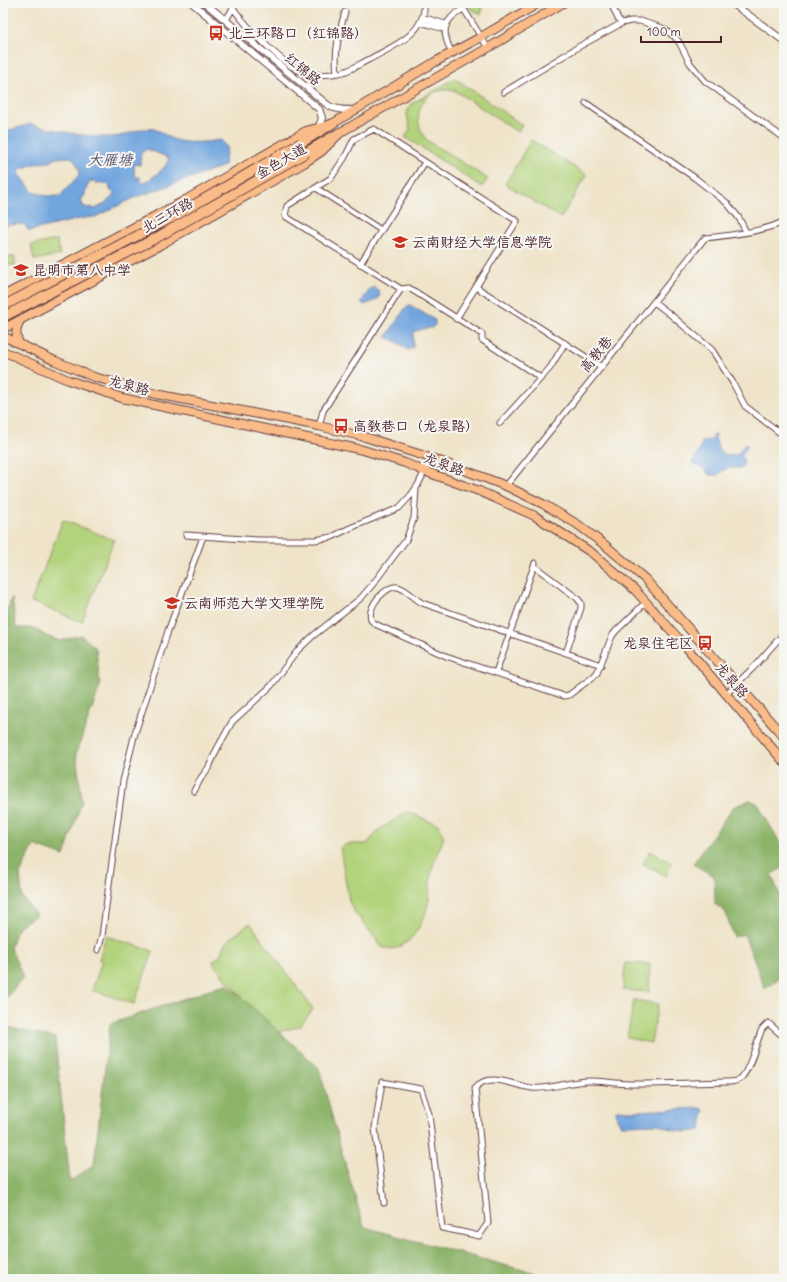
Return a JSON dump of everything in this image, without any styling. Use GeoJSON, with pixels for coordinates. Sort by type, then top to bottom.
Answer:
{"type":"FeatureCollection","features":[{"type":"Feature","properties":{"kind":"highway","name":"北三环路"},"geometry":{"type":"LineString","coordinates":[[3,306],[167,220],[332,124]]}},
{"type":"Feature","properties":{"kind":"highway","name":"北三环路"},"geometry":{"type":"LineString","coordinates":[[3,317],[156,238],[341,132]]}},
{"type":"Feature","properties":{"kind":"main road","name":"金色大道"},"geometry":{"type":"LineString","coordinates":[[3,296],[180,203],[306,131],[332,124],[539,3]]}},
{"type":"Feature","properties":{"kind":"main road","name":"金色大道"},"geometry":{"type":"LineString","coordinates":[[3,328],[160,245],[304,163],[322,151],[341,132],[488,48],[563,3]]}},
{"type":"Feature","properties":{"kind":"main road"},"geometry":{"type":"LineString","coordinates":[[32,281],[28,289],[30,298],[36,304],[45,305]]}},
{"type":"Feature","properties":{"kind":"main road"},"geometry":{"type":"LineString","coordinates":[[19,343],[16,336],[16,328],[20,320]]}},
{"type":"Feature","properties":{"kind":"main road","name":"龙泉路"},"geometry":{"type":"LineString","coordinates":[[3,336],[53,360],[94,377],[156,394],[319,426],[365,437],[430,458],[506,486],[543,504],[577,524],[605,544],[657,591],[784,737]]}},
{"type":"Feature","properties":{"kind":"main road","name":"龙泉路"},"geometry":{"type":"LineString","coordinates":[[3,352],[68,380],[122,398],[363,450],[406,463],[479,491],[535,516],[592,553],[616,572],[646,602],[784,762]]}},
{"type":"Feature","properties":{"kind":"street","name":"红锦路"},"geometry":{"type":"LineString","coordinates":[[192,3],[319,109],[322,118],[320,126]]}},
{"type":"Feature","properties":{"kind":"street","name":"红锦路"},"geometry":{"type":"LineString","coordinates":[[206,3],[328,106],[344,110],[354,110]]}},
{"type":"Feature","properties":{"kind":"street"},"geometry":{"type":"LineString","coordinates":[[226,20],[236,3]]}},
{"type":"Feature","properties":{"kind":"street"},"geometry":{"type":"LineString","coordinates":[[233,8],[277,55],[299,71],[307,73],[341,73],[396,46],[413,31],[421,20],[424,3]]}},
{"type":"Feature","properties":{"kind":"street"},"geometry":{"type":"LineString","coordinates":[[460,3],[488,48]]}},
{"type":"Feature","properties":{"kind":"street"},"geometry":{"type":"LineString","coordinates":[[611,3],[618,19],[622,23]]}},
{"type":"Feature","properties":{"kind":"street"},"geometry":{"type":"LineString","coordinates":[[732,3],[784,41]]}},
{"type":"Feature","properties":{"kind":"street"},"geometry":{"type":"LineString","coordinates":[[452,53],[447,44],[445,26],[453,15],[463,9]]}},
{"type":"Feature","properties":{"kind":"street"},"geometry":{"type":"LineString","coordinates":[[336,73],[335,58],[345,12]]}},
{"type":"Feature","properties":{"kind":"street"},"geometry":{"type":"LineString","coordinates":[[421,20],[445,26]]}},
{"type":"Feature","properties":{"kind":"street"},"geometry":{"type":"LineString","coordinates":[[504,92],[580,46],[622,23],[640,21],[662,28],[674,36],[680,42],[690,63],[705,81],[784,138]]}},
{"type":"Feature","properties":{"kind":"street"},"geometry":{"type":"LineString","coordinates":[[586,103],[695,178],[727,203],[739,218],[746,232],[779,224],[784,221]]}},
{"type":"Feature","properties":{"kind":"street"},"geometry":{"type":"LineString","coordinates":[[313,135],[320,126]]}},
{"type":"Feature","properties":{"kind":"street"},"geometry":{"type":"LineString","coordinates":[[456,319],[516,221],[374,129],[354,139],[345,157],[331,178],[287,206],[285,216],[401,289],[409,288],[456,319],[482,334],[482,340],[541,378]]}},
{"type":"Feature","properties":{"kind":"street"},"geometry":{"type":"LineString","coordinates":[[360,264],[425,162]]}},
{"type":"Feature","properties":{"kind":"street"},"geometry":{"type":"LineString","coordinates":[[316,188],[381,230]]}},
{"type":"Feature","properties":{"kind":"street","name":"高教巷"},"geometry":{"type":"LineString","coordinates":[[506,486],[705,238],[746,232]]}},
{"type":"Feature","properties":{"kind":"street"},"geometry":{"type":"LineString","coordinates":[[476,287],[602,366]]}},
{"type":"Feature","properties":{"kind":"street"},"geometry":{"type":"LineString","coordinates":[[319,426],[323,411],[401,289]]}},
{"type":"Feature","properties":{"kind":"street"},"geometry":{"type":"LineString","coordinates":[[654,302],[712,350],[734,384],[745,406],[784,436]]}},
{"type":"Feature","properties":{"kind":"street"},"geometry":{"type":"LineString","coordinates":[[500,423],[550,368],[565,343]]}},
{"type":"Feature","properties":{"kind":"street"},"geometry":{"type":"LineString","coordinates":[[186,535],[258,540],[315,540],[332,537],[399,508],[416,489],[430,458]]}},
{"type":"Feature","properties":{"kind":"street"},"geometry":{"type":"LineString","coordinates":[[194,791],[209,767],[232,722],[271,686],[298,650],[314,634],[361,598],[406,540],[414,518],[416,489]]}},
{"type":"Feature","properties":{"kind":"street"},"geometry":{"type":"LineString","coordinates":[[98,950],[102,936],[123,781],[135,733],[168,631],[203,537]]}},
{"type":"Feature","properties":{"kind":"street"},"geometry":{"type":"LineString","coordinates":[[496,672],[535,565],[581,602],[580,611],[566,653]]}},
{"type":"Feature","properties":{"kind":"street"},"geometry":{"type":"LineString","coordinates":[[601,665],[422,603],[398,587],[392,586],[388,588],[371,609],[371,620],[375,624],[446,656],[560,695],[569,695],[593,678],[601,665],[612,636],[646,602]]}},
{"type":"Feature","properties":{"kind":"street"},"geometry":{"type":"LineString","coordinates":[[726,694],[753,668],[784,633]]}},
{"type":"Feature","properties":{"kind":"street"},"geometry":{"type":"LineString","coordinates":[[384,1203],[375,1128],[382,1082],[421,1089],[429,1114],[442,1228],[479,1236],[488,1224],[474,1088],[478,1084],[483,1081],[493,1080],[534,1088],[589,1081],[633,1084],[736,1081],[742,1078],[762,1029],[768,1023],[784,1038]]}},
{"type":"Feature","properties":{"kind":"green space"},"geometry":{"type":"Polygon","coordinates":[[[465,3],[483,3],[481,15],[468,7],[465,3]]]}},
{"type":"Feature","properties":{"kind":"green space"},"geometry":{"type":"Polygon","coordinates":[[[455,78],[522,125],[518,132],[454,90],[435,92],[431,94],[422,104],[418,119],[422,133],[432,144],[488,179],[482,187],[405,137],[410,130],[407,114],[410,105],[455,78]]]}},
{"type":"Feature","properties":{"kind":"green space"},"geometry":{"type":"Polygon","coordinates":[[[531,140],[587,175],[561,218],[505,184],[531,140]]]}},
{"type":"Feature","properties":{"kind":"green space"},"geometry":{"type":"Polygon","coordinates":[[[57,240],[60,255],[34,260],[31,245],[57,240]]]}},
{"type":"Feature","properties":{"kind":"green space"},"geometry":{"type":"Polygon","coordinates":[[[3,257],[15,257],[15,265],[3,265],[3,257]]]}},
{"type":"Feature","properties":{"kind":"green space"},"geometry":{"type":"Polygon","coordinates":[[[63,520],[114,540],[82,622],[31,602],[63,520]]]}},
{"type":"Feature","properties":{"kind":"green space"},"geometry":{"type":"Polygon","coordinates":[[[12,597],[16,628],[33,628],[46,636],[60,641],[81,635],[96,648],[100,686],[76,753],[82,801],[64,856],[34,845],[20,874],[22,897],[36,915],[18,927],[10,947],[23,977],[3,1002],[3,623],[12,597]]]}},
{"type":"Feature","properties":{"kind":"green space"},"geometry":{"type":"Polygon","coordinates":[[[750,800],[758,804],[784,850],[783,868],[771,874],[784,905],[784,942],[777,949],[784,968],[784,974],[765,989],[744,934],[734,937],[726,913],[715,904],[714,876],[693,864],[733,807],[750,800]]]}},
{"type":"Feature","properties":{"kind":"green space"},"geometry":{"type":"Polygon","coordinates":[[[408,812],[439,825],[444,837],[433,865],[429,899],[420,926],[408,942],[400,947],[391,949],[382,947],[353,910],[349,901],[340,848],[347,844],[367,844],[380,829],[408,812]]]}},
{"type":"Feature","properties":{"kind":"green space"},"geometry":{"type":"Polygon","coordinates":[[[650,851],[672,863],[666,876],[643,864],[650,851]]]}},
{"type":"Feature","properties":{"kind":"green space"},"geometry":{"type":"Polygon","coordinates":[[[250,923],[313,1009],[300,1026],[278,1032],[269,1029],[214,965],[213,961],[220,956],[225,943],[250,923]]]}},
{"type":"Feature","properties":{"kind":"green space"},"geometry":{"type":"Polygon","coordinates":[[[106,936],[153,951],[134,1004],[92,990],[102,961],[99,960],[106,936]]]}},
{"type":"Feature","properties":{"kind":"green space"},"geometry":{"type":"Polygon","coordinates":[[[625,963],[650,964],[649,992],[623,990],[625,963]]]}},
{"type":"Feature","properties":{"kind":"green space"},"geometry":{"type":"Polygon","coordinates":[[[227,984],[319,1068],[364,1227],[556,1279],[3,1279],[3,1026],[55,1038],[70,1182],[94,1164],[110,1024],[227,984]]]}},
{"type":"Feature","properties":{"kind":"green space"},"geometry":{"type":"Polygon","coordinates":[[[634,1000],[658,1004],[651,1043],[627,1038],[634,1000]]]}},
{"type":"Feature","properties":{"kind":"water","name":"大雁塘"},"geometry":{"type":"Polygon","coordinates":[[[30,124],[82,135],[117,137],[148,128],[157,130],[172,139],[186,142],[221,140],[227,147],[224,166],[134,198],[95,217],[84,218],[29,231],[24,224],[7,225],[3,235],[3,132],[30,124]],[[147,149],[141,153],[140,165],[135,164],[134,169],[135,177],[140,177],[140,182],[143,183],[155,176],[165,166],[169,158],[147,149]],[[71,157],[56,158],[50,162],[38,163],[20,169],[19,173],[33,192],[47,196],[60,196],[78,176],[80,171],[75,161],[71,157]],[[94,181],[89,182],[84,197],[79,200],[82,202],[83,206],[95,209],[115,195],[110,190],[109,184],[102,184],[100,182],[97,184],[94,181]]]}},
{"type":"Feature","properties":{"kind":"water"},"geometry":{"type":"Polygon","coordinates":[[[373,287],[378,290],[380,295],[377,300],[364,305],[361,302],[373,287]]]}},
{"type":"Feature","properties":{"kind":"water"},"geometry":{"type":"Polygon","coordinates":[[[410,305],[435,320],[435,325],[432,328],[413,332],[413,348],[408,350],[394,340],[386,337],[406,307],[410,305]]]}},
{"type":"Feature","properties":{"kind":"water"},"geometry":{"type":"Polygon","coordinates":[[[713,435],[715,435],[717,445],[723,454],[737,455],[745,444],[748,446],[742,455],[744,463],[742,468],[727,468],[717,475],[709,475],[703,468],[692,463],[699,451],[702,441],[712,440],[713,435]]]}},
{"type":"Feature","properties":{"kind":"water"},"geometry":{"type":"Polygon","coordinates":[[[700,1108],[704,1110],[701,1130],[685,1132],[658,1124],[621,1125],[617,1119],[616,1110],[635,1111],[700,1108]]]}},
{"type":"Feature","properties":{"kind":"place","name":"北三环路口（红锦路）"},"geometry":{"type":"Point","coordinates":[216,33]}},
{"type":"Feature","properties":{"kind":"place","name":"云南财经大学信息学院"},"geometry":{"type":"Point","coordinates":[400,242]}},
{"type":"Feature","properties":{"kind":"place","name":"昆明市第八中学"},"geometry":{"type":"Point","coordinates":[21,270]}},
{"type":"Feature","properties":{"kind":"place","name":"高教巷口（龙泉路）"},"geometry":{"type":"Point","coordinates":[341,426]}},
{"type":"Feature","properties":{"kind":"place","name":"云南师范大学文理学院"},"geometry":{"type":"Point","coordinates":[172,603]}},
{"type":"Feature","properties":{"kind":"place","name":"龙泉住宅区"},"geometry":{"type":"Point","coordinates":[705,643]}}]}
